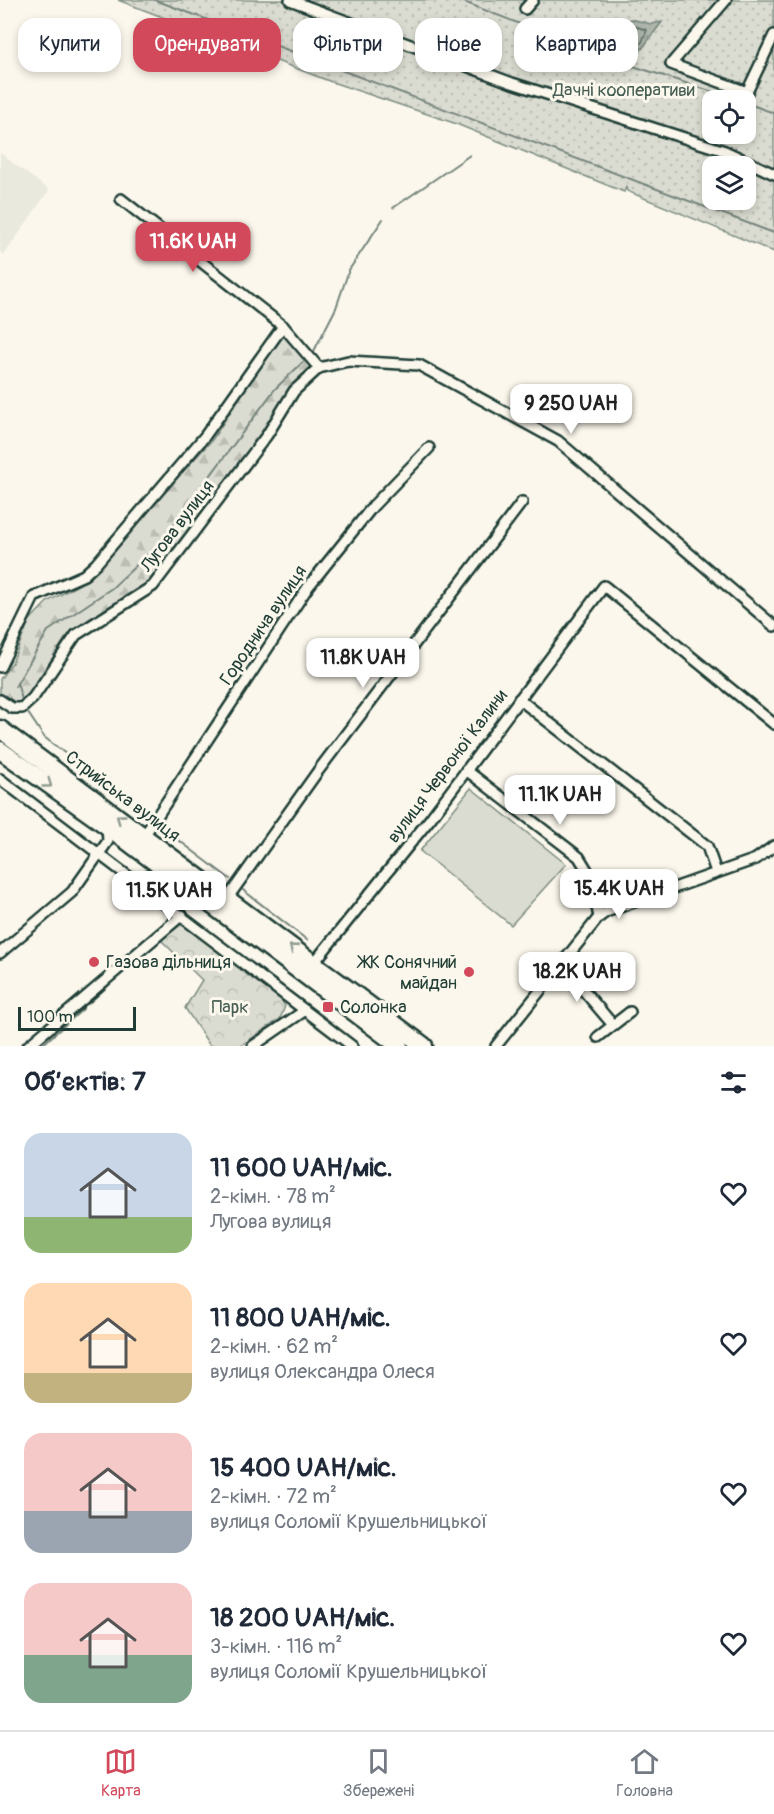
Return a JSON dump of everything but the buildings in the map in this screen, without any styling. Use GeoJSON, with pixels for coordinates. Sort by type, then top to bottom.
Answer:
{"type":"FeatureCollection","features":[{"type":"Feature","properties":{"kind":"highway","name":"Стрийська вулиця"},"geometry":{"type":"LineString","coordinates":[[0,729],[145,831],[227,898],[424,1046]]}},
{"type":"Feature","properties":{"kind":"highway","name":"Стрийська вулиця"},"geometry":{"type":"LineString","coordinates":[[0,750],[106,826],[145,831],[399,1046]]}},
{"type":"Feature","properties":{"kind":"street"},"geometry":{"type":"LineString","coordinates":[[290,0],[512,83],[725,151],[774,174]]}},
{"type":"Feature","properties":{"kind":"street"},"geometry":{"type":"LineString","coordinates":[[525,9],[533,0]]}},
{"type":"Feature","properties":{"kind":"street"},"geometry":{"type":"LineString","coordinates":[[726,0],[671,64],[747,92],[774,35]]}},
{"type":"Feature","properties":{"kind":"street"},"geometry":{"type":"LineString","coordinates":[[121,199],[283,326],[319,368],[348,361],[418,365],[558,441],[774,626]]}},
{"type":"Feature","properties":{"kind":"street","name":"Лугова вулиця"},"geometry":{"type":"LineString","coordinates":[[0,667],[34,597],[84,575],[96,564],[205,436],[283,326]]}},
{"type":"Feature","properties":{"kind":"street","name":"Лугова вулиця"},"geometry":{"type":"LineString","coordinates":[[0,700],[12,708],[22,708],[33,698],[76,635],[153,586],[267,435],[294,391],[319,368]]}},
{"type":"Feature","properties":{"kind":"street","name":"Городнича вулиця"},"geometry":{"type":"LineString","coordinates":[[145,831],[308,587],[373,506],[429,448]]}},
{"type":"Feature","properties":{"kind":"street"},"geometry":{"type":"LineString","coordinates":[[227,898],[318,771],[522,502]]}},
{"type":"Feature","properties":{"kind":"street","name":"вулиця Червоної Калини"},"geometry":{"type":"LineString","coordinates":[[313,964],[466,770],[604,586],[774,724]]}},
{"type":"Feature","properties":{"kind":"street"},"geometry":{"type":"LineString","coordinates":[[519,699],[707,846],[716,872]]}},
{"type":"Feature","properties":{"kind":"street"},"geometry":{"type":"LineString","coordinates":[[466,770],[579,858],[590,874],[598,917]]}},
{"type":"Feature","properties":{"kind":"street"},"geometry":{"type":"LineString","coordinates":[[0,779],[102,850],[304,1011],[352,1046]]}},
{"type":"Feature","properties":{"kind":"street"},"geometry":{"type":"LineString","coordinates":[[0,953],[72,892],[109,838],[106,826]]}},
{"type":"Feature","properties":{"kind":"street"},"geometry":{"type":"LineString","coordinates":[[102,850],[116,841],[145,831]]}},
{"type":"Feature","properties":{"kind":"street"},"geometry":{"type":"LineString","coordinates":[[496,1046],[598,917],[614,907],[756,859],[774,846]]}},
{"type":"Feature","properties":{"kind":"street"},"geometry":{"type":"LineString","coordinates":[[28,1046],[182,915]]}},
{"type":"Feature","properties":{"kind":"street"},"geometry":{"type":"LineString","coordinates":[[561,964],[613,1025]]}},
{"type":"Feature","properties":{"kind":"street"},"geometry":{"type":"LineString","coordinates":[[253,1046],[304,1011]]}},
{"type":"Feature","properties":{"kind":"street"},"geometry":{"type":"LineString","coordinates":[[597,1037],[630,1012]]}},
{"type":"Feature","properties":{"kind":"shaded area"},"geometry":{"type":"Polygon","coordinates":[[[0,153],[49,190],[4,255],[0,252],[0,153]]]}},
{"type":"Feature","properties":{"kind":"green space","name":"Дачні кооперативи"},"geometry":{"type":"Polygon","coordinates":[[[118,0],[774,0],[774,252],[627,191],[626,187],[624,192],[454,123],[306,72],[403,72],[403,18],[293,18],[293,67],[281,63],[281,18],[165,18],[118,0]]]}},
{"type":"Feature","properties":{"kind":"green space"},"geometry":{"type":"Polygon","coordinates":[[[283,332],[311,367],[291,386],[265,428],[147,584],[66,637],[27,698],[16,703],[0,693],[0,679],[12,663],[29,621],[47,602],[80,584],[212,440],[283,332]]]}},
{"type":"Feature","properties":{"kind":"green space"},"geometry":{"type":"Polygon","coordinates":[[[471,788],[566,864],[511,925],[420,851],[471,788]]]}},
{"type":"Feature","properties":{"kind":"green space","name":"Парк"},"geometry":{"type":"Polygon","coordinates":[[[182,924],[280,998],[285,1006],[280,1019],[240,1046],[210,1046],[185,1008],[202,980],[161,940],[182,924]]]}},
{"type":"Feature","properties":{"kind":"water"},"geometry":{"type":"Polygon","coordinates":[[[638,21],[651,24],[662,22],[638,54],[638,21]]]}},
{"type":"Feature","properties":{"kind":"waterway"},"geometry":{"type":"LineString","coordinates":[[155,0],[774,233]]}},
{"type":"Feature","properties":{"kind":"waterway"},"geometry":{"type":"LineString","coordinates":[[459,0],[514,22]]}},
{"type":"Feature","properties":{"kind":"waterway"},"geometry":{"type":"LineString","coordinates":[[638,68],[707,90]]}},
{"type":"Feature","properties":{"kind":"waterway"},"geometry":{"type":"LineString","coordinates":[[756,107],[774,113]]}},
{"type":"Feature","properties":{"kind":"waterway"},"geometry":{"type":"LineString","coordinates":[[393,208],[470,155]]}},
{"type":"Feature","properties":{"kind":"waterway"},"geometry":{"type":"LineString","coordinates":[[314,351],[336,308],[349,270],[383,219]]}},
{"type":"Feature","properties":{"kind":"waterway"},"geometry":{"type":"LineString","coordinates":[[15,687],[48,631],[112,588],[160,543],[275,389],[303,362]]}},
{"type":"Feature","properties":{"kind":"waterway"},"geometry":{"type":"LineString","coordinates":[[17,683],[23,703]]}},
{"type":"Feature","properties":{"kind":"waterway"},"geometry":{"type":"LineString","coordinates":[[26,710],[44,737],[151,820]]}},
{"type":"Feature","properties":{"kind":"waterway"},"geometry":{"type":"LineString","coordinates":[[156,823],[230,879]]}},
{"type":"Feature","properties":{"kind":"waterway"},"geometry":{"type":"LineString","coordinates":[[243,890],[307,940]]}},
{"type":"Feature","properties":{"kind":"waterway"},"geometry":{"type":"LineString","coordinates":[[88,1004],[108,986]]}},
{"type":"Feature","properties":{"kind":"waterway"},"geometry":{"type":"LineString","coordinates":[[41,1046],[83,1009]]}},
{"type":"Feature","properties":{"kind":"place","name":"Газова дільниця"},"geometry":{"type":"Point","coordinates":[94,962]}},
{"type":"Feature","properties":{"kind":"place","name":"ЖК Сонячний майдан"},"geometry":{"type":"Point","coordinates":[469,972]}},
{"type":"Feature","properties":{"kind":"place","name":"Солонка"},"geometry":{"type":"Point","coordinates":[328,1007]}}]}
